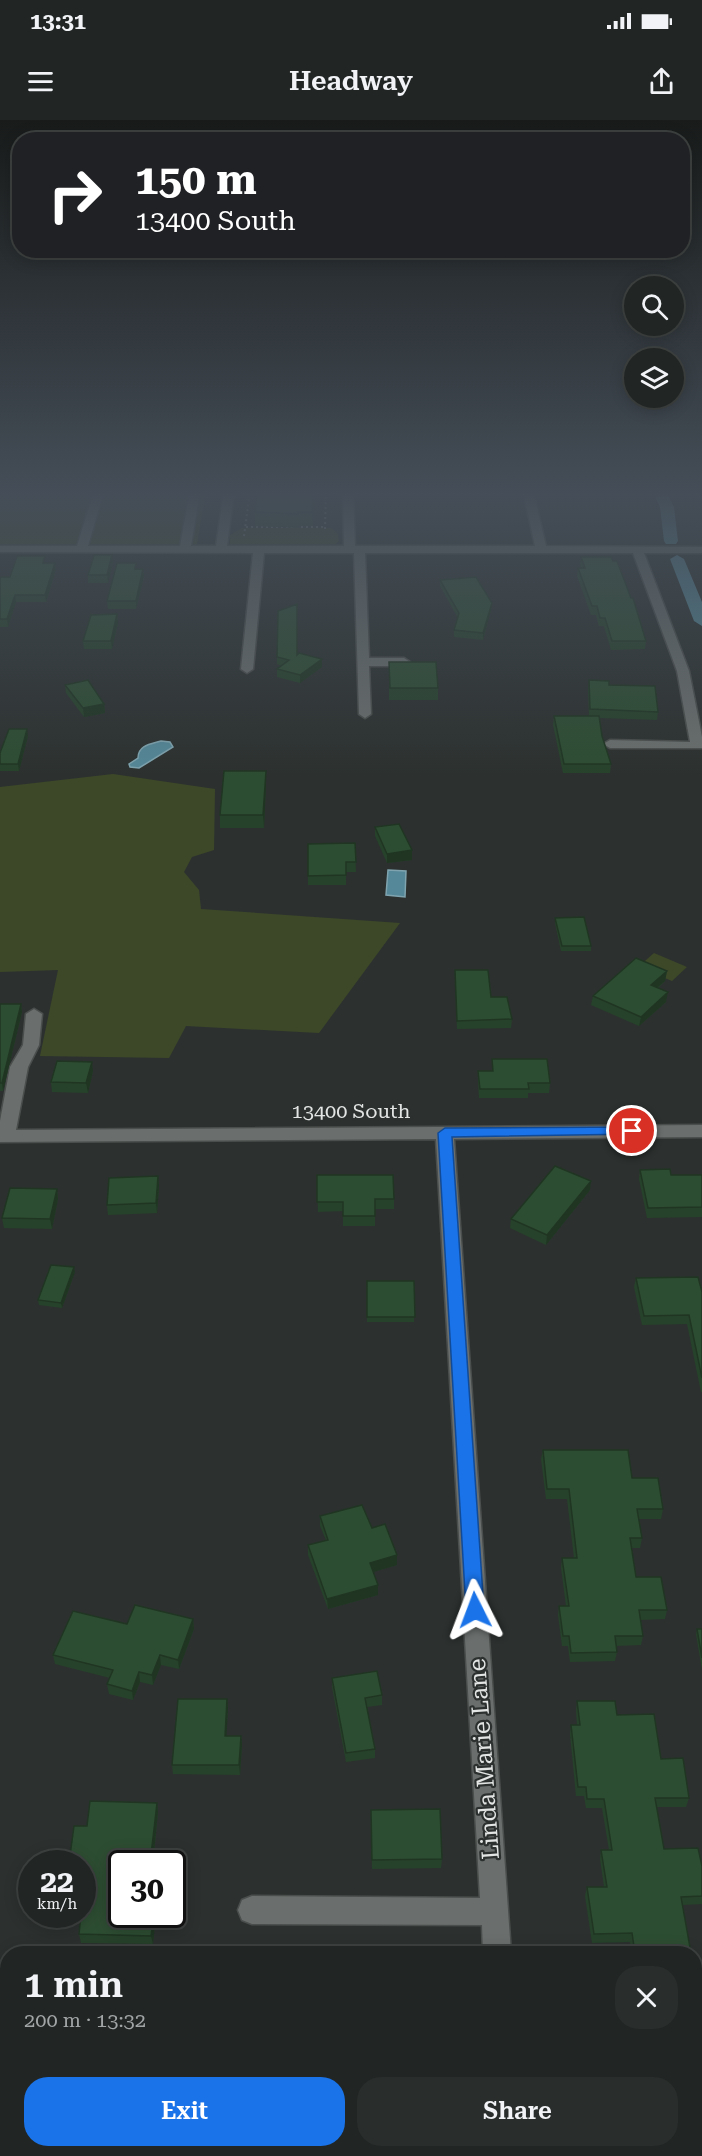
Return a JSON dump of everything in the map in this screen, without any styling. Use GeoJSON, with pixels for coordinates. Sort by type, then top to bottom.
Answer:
{"type":"FeatureCollection","features":[{"type":"Feature","properties":{"kind":"street"},"geometry":{"type":"LineString","coordinates":[[247,669],[255,586]]}},
{"type":"Feature","properties":{"kind":"street"},"geometry":{"type":"LineString","coordinates":[[357,586],[364,662],[365,714]]}},
{"type":"Feature","properties":{"kind":"street"},"geometry":{"type":"LineString","coordinates":[[610,744],[697,746],[683,671],[651,586]]}},
{"type":"Feature","properties":{"kind":"street"},"geometry":{"type":"LineString","coordinates":[[364,662],[404,662]]}},
{"type":"Feature","properties":{"kind":"street"},"geometry":{"type":"LineString","coordinates":[[3,1136],[19,1067],[31,1045],[34,1014]]}},
{"type":"Feature","properties":{"kind":"street","name":"13400 South"},"geometry":{"type":"LineString","coordinates":[[3,1136],[702,1131]]}},
{"type":"Feature","properties":{"kind":"street","name":"Linda Marie Lane"},"geometry":{"type":"LineString","coordinates":[[445,1133],[496,1946]]}},
{"type":"Feature","properties":{"kind":"street"},"geometry":{"type":"LineString","coordinates":[[252,1910],[494,1912]]}},
{"type":"Feature","properties":{"kind":"green space"},"geometry":{"type":"Polygon","coordinates":[[[113,774],[215,789],[214,850],[192,857],[184,872],[199,890],[201,909],[400,923],[319,1033],[186,1026],[169,1058],[40,1056],[58,970],[0,972],[0,787],[113,774]]]}},
{"type":"Feature","properties":{"kind":"green space"},"geometry":{"type":"Polygon","coordinates":[[[654,953],[687,967],[672,981],[638,967],[654,953]]]}},
{"type":"Feature","properties":{"kind":"water"},"geometry":{"type":"Polygon","coordinates":[[[161,741],[170,742],[173,747],[139,768],[130,767],[129,764],[138,758],[140,750],[149,744],[161,741]]]}},
{"type":"Feature","properties":{"kind":"water"},"geometry":{"type":"Polygon","coordinates":[[[388,870],[406,871],[405,897],[386,895],[388,870]]]}},
{"type":"Feature","properties":{"kind":"building"},"geometry":{"type":"Polygon","coordinates":[[[0,586],[48,586],[45,595],[15,595],[7,619],[0,619],[0,586]]]}},
{"type":"Feature","properties":{"kind":"building"},"geometry":{"type":"Polygon","coordinates":[[[111,586],[139,586],[136,601],[107,601],[111,586]]]}},
{"type":"Feature","properties":{"kind":"building"},"geometry":{"type":"Polygon","coordinates":[[[443,586],[482,586],[492,603],[483,633],[454,630],[459,613],[443,586]]]}},
{"type":"Feature","properties":{"kind":"building"},"geometry":{"type":"Polygon","coordinates":[[[585,586],[626,586],[633,598],[646,641],[612,641],[605,618],[600,618],[597,606],[592,606],[585,586]]]}},
{"type":"Feature","properties":{"kind":"building"},"geometry":{"type":"Polygon","coordinates":[[[297,604],[297,655],[299,653],[322,659],[300,675],[277,669],[289,660],[277,657],[278,611],[297,604]]]}},
{"type":"Feature","properties":{"kind":"building"},"geometry":{"type":"Polygon","coordinates":[[[117,614],[111,641],[83,641],[91,615],[117,614]]]}},
{"type":"Feature","properties":{"kind":"building"},"geometry":{"type":"Polygon","coordinates":[[[389,662],[436,662],[438,688],[390,688],[389,662]]]}},
{"type":"Feature","properties":{"kind":"building"},"geometry":{"type":"Polygon","coordinates":[[[88,680],[104,704],[83,708],[65,685],[88,680]]]}},
{"type":"Feature","properties":{"kind":"building"},"geometry":{"type":"Polygon","coordinates":[[[589,680],[609,681],[609,685],[655,686],[658,712],[590,709],[589,680]]]}},
{"type":"Feature","properties":{"kind":"building"},"geometry":{"type":"Polygon","coordinates":[[[554,716],[599,716],[602,736],[611,764],[564,764],[554,716]]]}},
{"type":"Feature","properties":{"kind":"building"},"geometry":{"type":"Polygon","coordinates":[[[9,729],[27,729],[18,764],[0,764],[0,753],[9,729]]]}},
{"type":"Feature","properties":{"kind":"building"},"geometry":{"type":"Polygon","coordinates":[[[224,771],[266,771],[263,815],[220,815],[224,771]]]}},
{"type":"Feature","properties":{"kind":"building"},"geometry":{"type":"Polygon","coordinates":[[[399,824],[412,850],[387,854],[375,827],[399,824]]]}},
{"type":"Feature","properties":{"kind":"building"},"geometry":{"type":"Polygon","coordinates":[[[355,843],[356,862],[346,862],[346,875],[308,876],[308,844],[355,843]]]}},
{"type":"Feature","properties":{"kind":"building"},"geometry":{"type":"Polygon","coordinates":[[[584,917],[591,946],[562,946],[555,918],[584,917]]]}},
{"type":"Feature","properties":{"kind":"building"},"geometry":{"type":"Polygon","coordinates":[[[636,958],[667,971],[651,985],[668,992],[641,1017],[593,996],[636,958]]]}},
{"type":"Feature","properties":{"kind":"building"},"geometry":{"type":"Polygon","coordinates":[[[455,970],[488,970],[491,997],[507,997],[512,1019],[457,1021],[455,970]]]}},
{"type":"Feature","properties":{"kind":"building"},"geometry":{"type":"Polygon","coordinates":[[[0,1004],[21,1004],[2,1083],[0,1083],[0,1004]]]}},
{"type":"Feature","properties":{"kind":"building"},"geometry":{"type":"Polygon","coordinates":[[[492,1059],[547,1059],[550,1083],[528,1083],[529,1089],[480,1089],[478,1071],[493,1071],[492,1059]]]}},
{"type":"Feature","properties":{"kind":"building"},"geometry":{"type":"Polygon","coordinates":[[[57,1061],[92,1062],[86,1083],[51,1082],[57,1061]]]}},
{"type":"Feature","properties":{"kind":"building"},"geometry":{"type":"Polygon","coordinates":[[[555,1166],[591,1181],[547,1235],[511,1219],[555,1166]]]}},
{"type":"Feature","properties":{"kind":"building"},"geometry":{"type":"Polygon","coordinates":[[[670,1169],[671,1175],[702,1175],[702,1207],[648,1208],[640,1170],[670,1169]]]}},
{"type":"Feature","properties":{"kind":"building"},"geometry":{"type":"Polygon","coordinates":[[[317,1175],[393,1175],[394,1199],[375,1199],[375,1216],[343,1216],[343,1202],[317,1202],[317,1175]]]}},
{"type":"Feature","properties":{"kind":"building"},"geometry":{"type":"Polygon","coordinates":[[[158,1176],[156,1203],[107,1205],[109,1178],[158,1176]]]}},
{"type":"Feature","properties":{"kind":"building"},"geometry":{"type":"Polygon","coordinates":[[[10,1188],[57,1189],[50,1219],[2,1218],[10,1188]]]}},
{"type":"Feature","properties":{"kind":"building"},"geometry":{"type":"Polygon","coordinates":[[[51,1265],[74,1267],[61,1303],[38,1300],[51,1265]]]}},
{"type":"Feature","properties":{"kind":"building"},"geometry":{"type":"Polygon","coordinates":[[[698,1277],[702,1292],[702,1378],[689,1315],[644,1316],[636,1278],[698,1277]]]}},
{"type":"Feature","properties":{"kind":"building"},"geometry":{"type":"Polygon","coordinates":[[[367,1281],[414,1281],[415,1317],[367,1317],[367,1281]]]}},
{"type":"Feature","properties":{"kind":"building"},"geometry":{"type":"Polygon","coordinates":[[[543,1450],[628,1450],[632,1478],[658,1478],[663,1509],[637,1509],[642,1538],[630,1538],[636,1577],[661,1577],[667,1610],[639,1610],[643,1636],[615,1636],[617,1652],[571,1653],[569,1636],[563,1636],[559,1606],[569,1606],[562,1558],[577,1558],[569,1489],[547,1489],[543,1450]]]}},
{"type":"Feature","properties":{"kind":"building"},"geometry":{"type":"Polygon","coordinates":[[[362,1505],[372,1528],[385,1524],[397,1555],[370,1563],[378,1585],[327,1599],[308,1545],[328,1540],[320,1516],[362,1505]]]}},
{"type":"Feature","properties":{"kind":"building"},"geometry":{"type":"Polygon","coordinates":[[[135,1605],[193,1619],[178,1660],[160,1655],[152,1675],[139,1672],[132,1691],[107,1684],[113,1670],[53,1655],[73,1611],[127,1624],[135,1605]]]}},
{"type":"Feature","properties":{"kind":"building"},"geometry":{"type":"Polygon","coordinates":[[[697,1629],[702,1629],[702,1658],[697,1629]]]}},
{"type":"Feature","properties":{"kind":"building"},"geometry":{"type":"Polygon","coordinates":[[[377,1671],[382,1695],[365,1698],[375,1749],[346,1753],[332,1678],[377,1671]]]}},
{"type":"Feature","properties":{"kind":"building"},"geometry":{"type":"Polygon","coordinates":[[[178,1699],[227,1699],[225,1736],[241,1736],[239,1765],[172,1765],[178,1699]]]}},
{"type":"Feature","properties":{"kind":"building"},"geometry":{"type":"Polygon","coordinates":[[[577,1701],[615,1701],[617,1715],[654,1714],[661,1759],[683,1758],[689,1798],[655,1798],[664,1849],[698,1848],[702,1866],[702,1896],[681,1897],[690,1946],[634,1946],[632,1933],[594,1934],[587,1887],[607,1887],[601,1850],[612,1850],[604,1799],[587,1799],[586,1787],[578,1787],[571,1725],[580,1725],[577,1701]]]}},
{"type":"Feature","properties":{"kind":"building"},"geometry":{"type":"Polygon","coordinates":[[[90,1801],[157,1803],[152,1850],[108,1850],[108,1928],[152,1928],[151,1936],[79,1934],[80,1928],[96,1928],[96,1850],[71,1850],[74,1826],[87,1826],[90,1801]]]}},
{"type":"Feature","properties":{"kind":"building"},"geometry":{"type":"Polygon","coordinates":[[[440,1809],[442,1859],[372,1860],[371,1810],[440,1809]]]}},
{"type":"Feature","properties":{"kind":"waterway"},"geometry":{"type":"LineString","coordinates":[[688,586],[702,621]]}},
{"type":"Feature","properties":{"kind":"route"},"geometry":{"type":"LineString","coordinates":[[475,1610],[445,1133],[632,1131]]}}]}
